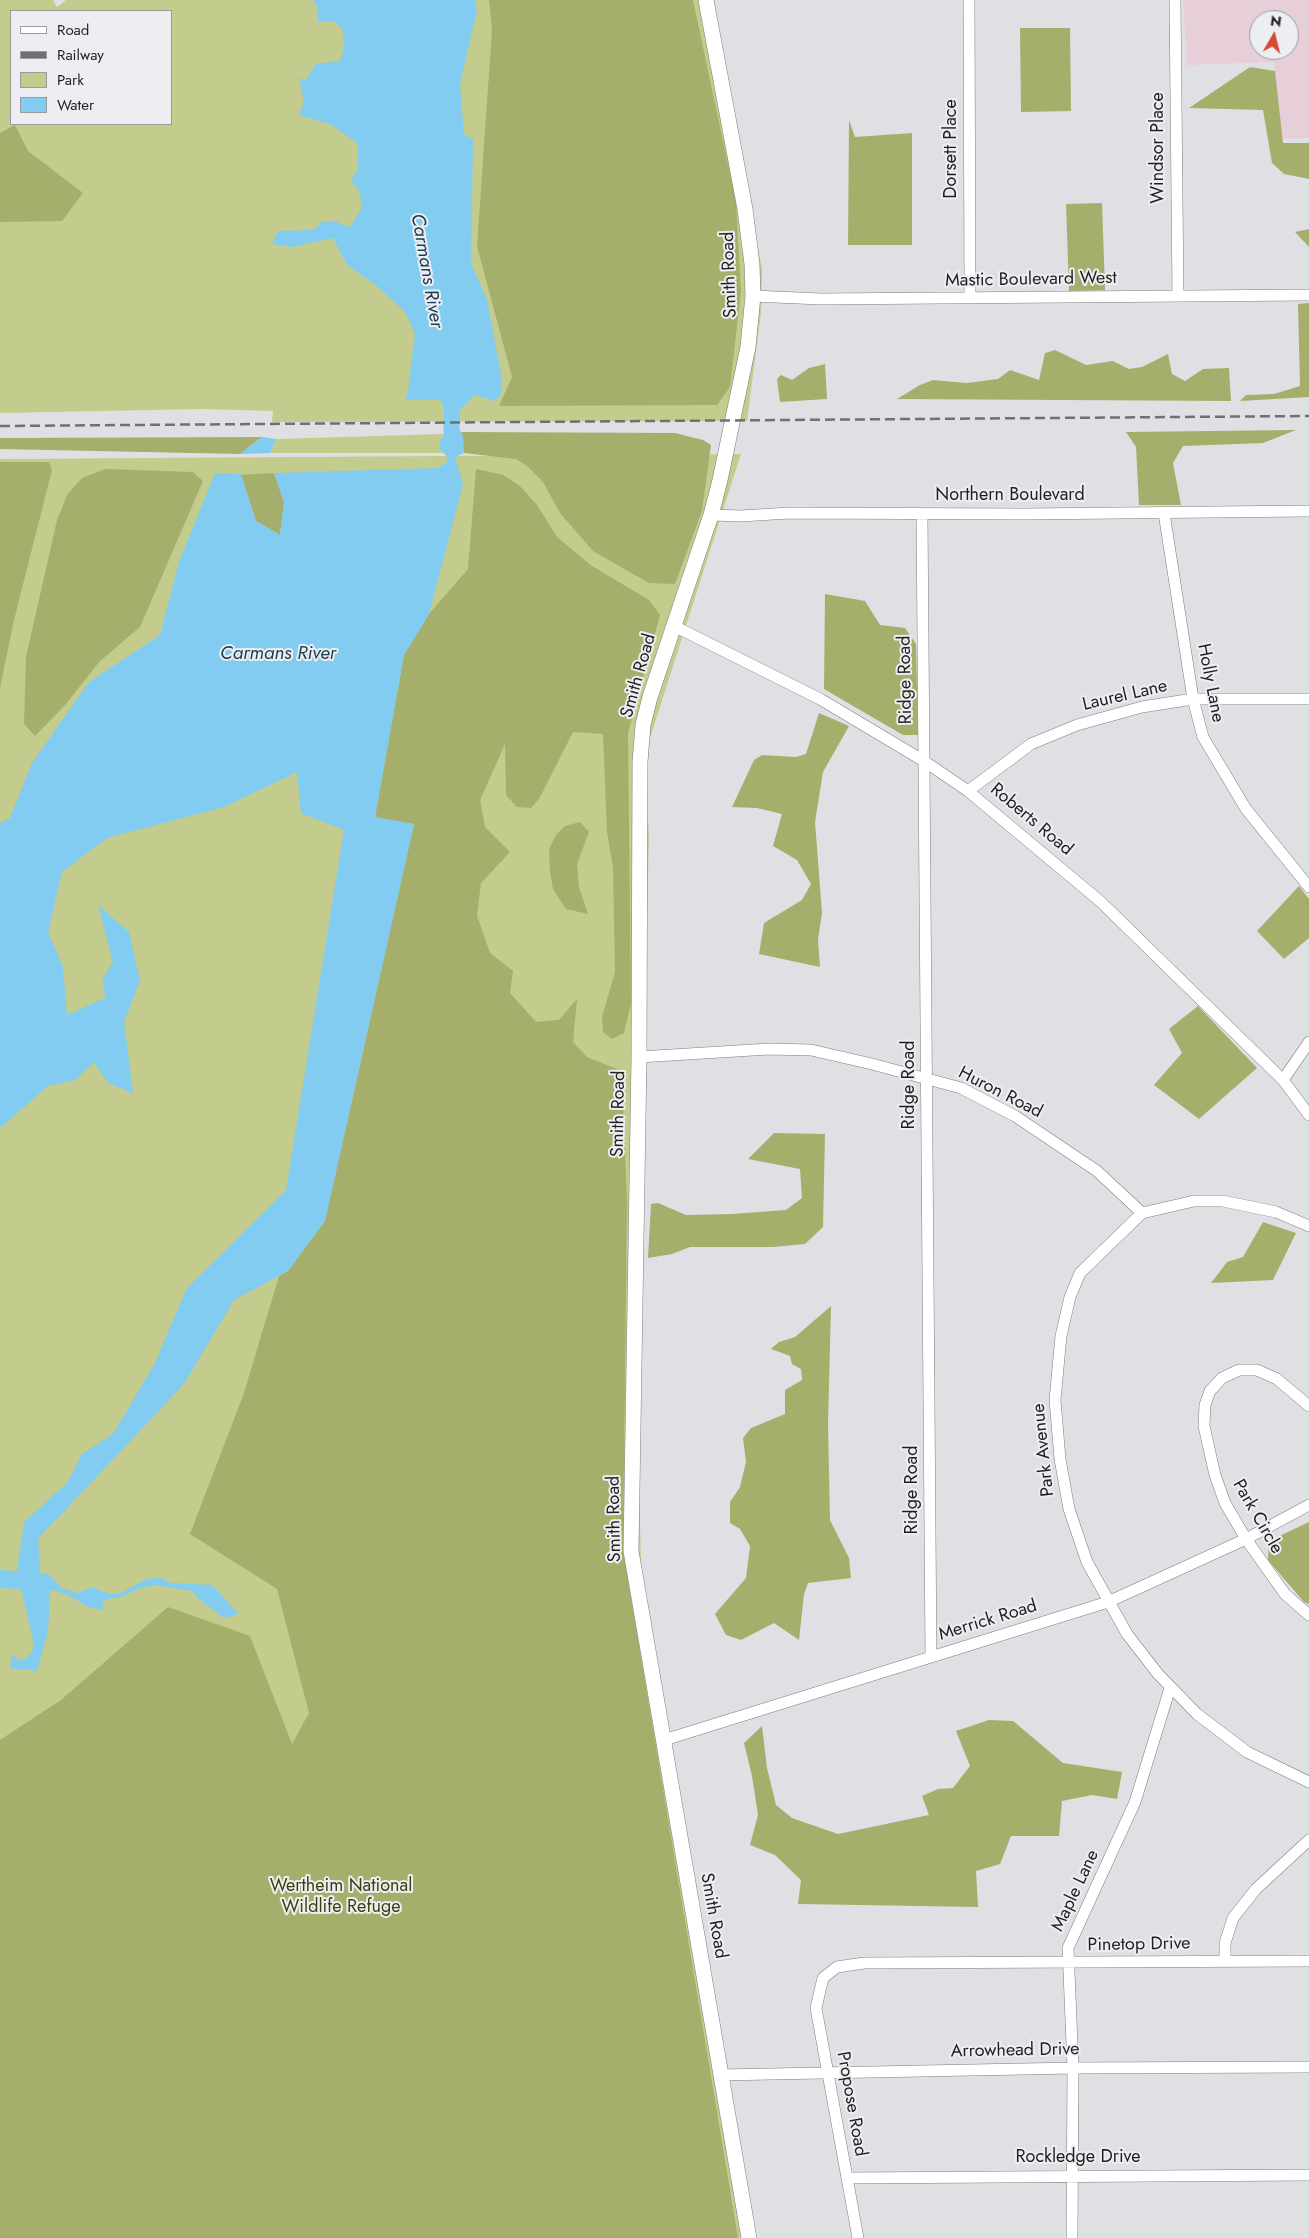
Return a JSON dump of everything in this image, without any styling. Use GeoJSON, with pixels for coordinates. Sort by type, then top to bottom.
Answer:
{"type":"FeatureCollection","features":[{"type":"Feature","properties":{"kind":"street","name":"Smith Road"},"geometry":{"type":"LineString","coordinates":[[706,0],[745,209],[752,264],[753,296],[745,365],[711,515],[650,697],[643,725],[640,762],[639,1057],[631,1550],[749,2238]]}},
{"type":"Feature","properties":{"kind":"street","name":"Dorsett Place"},"geometry":{"type":"LineString","coordinates":[[968,0],[970,298]]}},
{"type":"Feature","properties":{"kind":"street","name":"Windsor Place"},"geometry":{"type":"LineString","coordinates":[[1175,0],[1178,296]]}},
{"type":"Feature","properties":{"kind":"street","name":"Mastic Boulevard West"},"geometry":{"type":"LineString","coordinates":[[753,296],[821,299],[1309,295]]}},
{"type":"Feature","properties":{"kind":"street","name":"Northern Boulevard"},"geometry":{"type":"LineString","coordinates":[[711,515],[1309,511]]}},
{"type":"Feature","properties":{"kind":"street","name":"Holly Lane"},"geometry":{"type":"LineString","coordinates":[[1164,513],[1193,699],[1203,737],[1246,809],[1309,887]]}},
{"type":"Feature","properties":{"kind":"street","name":"Ridge Road"},"geometry":{"type":"LineString","coordinates":[[922,514],[931,1657]]}},
{"type":"Feature","properties":{"kind":"street","name":"Roberts Road"},"geometry":{"type":"LineString","coordinates":[[674,626],[820,699],[924,761],[968,791],[1101,902],[1283,1080],[1309,1115]]}},
{"type":"Feature","properties":{"kind":"street","name":"Laurel Lane"},"geometry":{"type":"LineString","coordinates":[[968,791],[1024,749],[1040,740],[1077,726],[1142,707],[1193,699],[1309,698]]}},
{"type":"Feature","properties":{"kind":"street"},"geometry":{"type":"LineString","coordinates":[[1283,1080],[1309,1042]]}},
{"type":"Feature","properties":{"kind":"street","name":"Huron Road"},"geometry":{"type":"LineString","coordinates":[[639,1057],[769,1049],[811,1050],[961,1088],[1015,1116],[1097,1171],[1142,1213]]}},
{"type":"Feature","properties":{"kind":"street"},"geometry":{"type":"LineString","coordinates":[[1142,1213],[1194,1201],[1223,1201],[1276,1212],[1309,1226]]}},
{"type":"Feature","properties":{"kind":"street","name":"Park Avenue"},"geometry":{"type":"LineString","coordinates":[[1142,1213],[1080,1273],[1070,1297],[1057,1367],[1058,1433],[1069,1510],[1087,1562],[1108,1602],[1142,1655],[1170,1688],[1196,1714],[1246,1752],[1309,1782]]}},
{"type":"Feature","properties":{"kind":"street","name":"Park Circle"},"geometry":{"type":"LineString","coordinates":[[1309,1406],[1277,1378],[1257,1370],[1239,1370],[1222,1378],[1210,1391],[1206,1405],[1204,1426],[1209,1452],[1224,1503],[1246,1539],[1285,1594],[1309,1615]]}},
{"type":"Feature","properties":{"kind":"street","name":"Merrick Road"},"geometry":{"type":"LineString","coordinates":[[664,1740],[1108,1602],[1246,1539],[1309,1505]]}},
{"type":"Feature","properties":{"kind":"street","name":"Maple Lane"},"geometry":{"type":"LineString","coordinates":[[1072,2238],[1073,2068],[1068,1948],[1135,1802],[1170,1688]]}},
{"type":"Feature","properties":{"kind":"street"},"geometry":{"type":"LineString","coordinates":[[1226,1961],[1225,1943],[1232,1918],[1256,1889],[1309,1840]]}},
{"type":"Feature","properties":{"kind":"street","name":"Pinetop Drive"},"geometry":{"type":"LineString","coordinates":[[823,1978],[837,1967],[864,1963],[1309,1961]]}},
{"type":"Feature","properties":{"kind":"street","name":"Propose Road"},"geometry":{"type":"LineString","coordinates":[[823,1978],[816,2008],[858,2238]]}},
{"type":"Feature","properties":{"kind":"street","name":"Arrowhead Drive"},"geometry":{"type":"LineString","coordinates":[[721,2075],[1073,2068],[1309,2067]]}},
{"type":"Feature","properties":{"kind":"street","name":"Rockledge Drive"},"geometry":{"type":"LineString","coordinates":[[847,2178],[1309,2174]]}},
{"type":"Feature","properties":{"kind":"shaded area"},"geometry":{"type":"Polygon","coordinates":[[[1183,0],[1309,0],[1309,138],[1279,139],[1274,62],[1187,65],[1183,0]]]}},
{"type":"Feature","properties":{"kind":"green space"},"geometry":{"type":"Polygon","coordinates":[[[0,0],[53,0],[57,7],[66,0],[699,0],[716,82],[751,215],[762,268],[761,313],[747,421],[272,422],[273,411],[203,409],[0,413],[0,0]]]}},
{"type":"Feature","properties":{"kind":"green space"},"geometry":{"type":"Polygon","coordinates":[[[489,0],[693,0],[736,202],[741,291],[730,387],[717,405],[499,406],[512,377],[477,246],[492,30],[489,0]]]}},
{"type":"Feature","properties":{"kind":"green space"},"geometry":{"type":"Polygon","coordinates":[[[1020,28],[1070,28],[1071,111],[1021,112],[1020,28]]]}},
{"type":"Feature","properties":{"kind":"green space"},"geometry":{"type":"Polygon","coordinates":[[[1250,67],[1275,71],[1283,143],[1309,143],[1309,179],[1284,174],[1272,163],[1263,110],[1189,108],[1250,67]]]}},
{"type":"Feature","properties":{"kind":"green space"},"geometry":{"type":"Polygon","coordinates":[[[849,120],[855,137],[912,133],[912,245],[848,245],[849,120]]]}},
{"type":"Feature","properties":{"kind":"green space"},"geometry":{"type":"Polygon","coordinates":[[[15,125],[28,151],[83,193],[62,221],[0,222],[0,133],[15,125]]]}},
{"type":"Feature","properties":{"kind":"green space"},"geometry":{"type":"Polygon","coordinates":[[[1102,203],[1105,290],[1069,291],[1066,204],[1102,203]]]}},
{"type":"Feature","properties":{"kind":"green space"},"geometry":{"type":"Polygon","coordinates":[[[1309,229],[1309,247],[1295,232],[1309,229]]]}},
{"type":"Feature","properties":{"kind":"green space"},"geometry":{"type":"Polygon","coordinates":[[[1309,303],[1309,397],[1240,401],[1246,395],[1274,394],[1300,386],[1298,304],[1309,303]]]}},
{"type":"Feature","properties":{"kind":"green space"},"geometry":{"type":"Polygon","coordinates":[[[1055,350],[1086,365],[1113,361],[1129,369],[1142,367],[1168,354],[1172,374],[1185,381],[1203,369],[1229,368],[1231,401],[897,399],[920,385],[933,380],[966,383],[998,379],[1010,370],[1039,380],[1045,353],[1055,350]]]}},
{"type":"Feature","properties":{"kind":"green space"},"geometry":{"type":"Polygon","coordinates":[[[825,364],[827,399],[780,402],[777,379],[781,375],[792,380],[809,368],[825,364]]]}},
{"type":"Feature","properties":{"kind":"green space"},"geometry":{"type":"Polygon","coordinates":[[[1296,430],[1263,443],[1183,446],[1173,463],[1181,505],[1139,505],[1136,447],[1126,432],[1296,430]]]}},
{"type":"Feature","properties":{"kind":"green space"},"geometry":{"type":"Polygon","coordinates":[[[461,432],[675,433],[703,440],[711,445],[702,511],[675,584],[649,583],[593,551],[560,513],[543,482],[526,465],[516,459],[464,453],[461,432]]]}},
{"type":"Feature","properties":{"kind":"green space"},"geometry":{"type":"Polygon","coordinates":[[[443,434],[440,449],[443,453],[270,453],[276,439],[443,434]]]}},
{"type":"Feature","properties":{"kind":"green space"},"geometry":{"type":"Polygon","coordinates":[[[262,437],[240,454],[0,449],[0,438],[262,437]]]}},
{"type":"Feature","properties":{"kind":"green space","name":"Wertheim National Wildlife Refuge"},"geometry":{"type":"Polygon","coordinates":[[[741,454],[650,738],[646,783],[649,838],[644,1027],[639,1481],[640,1616],[743,2238],[0,2238],[0,459],[741,454]]]}},
{"type":"Feature","properties":{"kind":"green space"},"geometry":{"type":"Polygon","coordinates":[[[0,462],[49,462],[52,470],[14,620],[0,688],[0,462]]]}},
{"type":"Feature","properties":{"kind":"green space"},"geometry":{"type":"Polygon","coordinates":[[[105,469],[193,472],[203,481],[140,627],[100,661],[65,705],[35,736],[24,724],[26,657],[57,520],[67,495],[82,478],[105,469]]]}},
{"type":"Feature","properties":{"kind":"green space"},"geometry":{"type":"Polygon","coordinates":[[[476,469],[503,475],[520,486],[537,505],[557,537],[592,566],[649,600],[660,615],[628,733],[631,1003],[624,1033],[612,1039],[603,1032],[602,1017],[615,972],[613,868],[607,832],[603,734],[573,732],[539,799],[531,808],[517,807],[506,795],[505,744],[480,800],[485,827],[510,852],[481,883],[477,916],[490,953],[513,971],[510,993],[536,1022],[559,1020],[577,999],[573,1042],[587,1057],[622,1071],[627,1203],[623,1550],[738,2238],[0,2238],[0,1740],[61,1700],[168,1607],[250,1636],[292,1744],[309,1713],[277,1589],[190,1534],[244,1393],[279,1276],[288,1271],[325,1221],[414,824],[375,817],[404,655],[429,614],[468,569],[476,469]]]}},
{"type":"Feature","properties":{"kind":"green space"},"geometry":{"type":"Polygon","coordinates":[[[274,473],[284,502],[280,535],[256,521],[241,475],[274,473]]]}},
{"type":"Feature","properties":{"kind":"green space"},"geometry":{"type":"Polygon","coordinates":[[[825,594],[865,601],[880,625],[905,628],[916,644],[918,735],[903,735],[824,689],[825,594]]]}},
{"type":"Feature","properties":{"kind":"green space"},"geometry":{"type":"Polygon","coordinates":[[[819,713],[849,726],[823,772],[815,822],[822,913],[818,939],[820,967],[759,954],[764,923],[802,900],[811,884],[797,860],[773,846],[782,814],[757,808],[732,807],[754,760],[762,755],[796,757],[806,754],[819,713]]]}},
{"type":"Feature","properties":{"kind":"green space"},"geometry":{"type":"Polygon","coordinates":[[[580,822],[589,832],[577,864],[579,887],[588,914],[566,909],[553,889],[550,872],[549,849],[556,835],[565,826],[580,822]]]}},
{"type":"Feature","properties":{"kind":"green space"},"geometry":{"type":"Polygon","coordinates":[[[1299,886],[1309,899],[1309,938],[1284,959],[1257,931],[1299,886]]]}},
{"type":"Feature","properties":{"kind":"green space"},"geometry":{"type":"Polygon","coordinates":[[[1198,1006],[1257,1068],[1199,1119],[1154,1085],[1182,1053],[1169,1029],[1198,1006]]]}},
{"type":"Feature","properties":{"kind":"green space"},"geometry":{"type":"Polygon","coordinates":[[[774,1133],[825,1134],[823,1227],[805,1244],[773,1247],[690,1247],[672,1254],[648,1258],[651,1204],[658,1203],[686,1215],[732,1214],[786,1210],[802,1198],[800,1169],[748,1159],[774,1133]]]}},
{"type":"Feature","properties":{"kind":"green space"},"geometry":{"type":"Polygon","coordinates":[[[1263,1222],[1296,1233],[1273,1280],[1211,1283],[1227,1262],[1243,1257],[1263,1222]]]}},
{"type":"Feature","properties":{"kind":"green space"},"geometry":{"type":"Polygon","coordinates":[[[831,1306],[828,1424],[830,1520],[849,1558],[851,1578],[808,1583],[804,1594],[799,1640],[774,1623],[741,1640],[726,1635],[715,1614],[746,1578],[750,1546],[740,1529],[730,1523],[730,1502],[740,1487],[746,1462],[743,1438],[751,1428],[785,1414],[785,1390],[802,1380],[801,1369],[792,1364],[790,1356],[771,1349],[779,1342],[795,1337],[831,1306]]]}},
{"type":"Feature","properties":{"kind":"green space"},"geometry":{"type":"Polygon","coordinates":[[[1309,1522],[1309,1604],[1304,1602],[1268,1560],[1269,1541],[1309,1522]]]}},
{"type":"Feature","properties":{"kind":"green space"},"geometry":{"type":"Polygon","coordinates":[[[989,1720],[1013,1721],[1063,1763],[1122,1772],[1117,1799],[1092,1795],[1062,1801],[1059,1836],[1011,1836],[1000,1864],[976,1871],[978,1907],[798,1904],[801,1880],[775,1855],[750,1845],[758,1815],[752,1776],[744,1743],[762,1726],[767,1768],[776,1805],[792,1818],[838,1834],[929,1815],[922,1796],[938,1789],[953,1788],[970,1766],[956,1731],[989,1720]]]}},
{"type":"Feature","properties":{"kind":"water"},"geometry":{"type":"Polygon","coordinates":[[[313,0],[475,0],[477,10],[460,84],[464,134],[473,139],[471,263],[487,300],[502,380],[501,394],[495,401],[474,395],[459,411],[446,410],[440,400],[405,400],[408,391],[415,334],[405,312],[377,286],[347,265],[333,238],[292,247],[272,244],[278,231],[313,230],[323,221],[334,221],[350,227],[362,208],[360,192],[351,180],[358,169],[358,144],[332,125],[299,115],[304,102],[299,77],[305,81],[316,64],[340,61],[344,48],[343,30],[335,22],[318,22],[317,7],[313,0]]]}},
{"type":"Feature","properties":{"kind":"water","name":"Carmans River"},"geometry":{"type":"Polygon","coordinates":[[[447,427],[458,427],[463,436],[464,453],[455,457],[463,484],[429,614],[404,655],[375,817],[414,824],[325,1221],[288,1271],[234,1300],[184,1384],[38,1539],[40,1573],[50,1575],[60,1587],[78,1593],[93,1587],[109,1594],[121,1593],[144,1580],[160,1577],[171,1583],[212,1585],[239,1614],[224,1618],[192,1591],[154,1585],[138,1589],[122,1597],[107,1599],[102,1602],[105,1610],[88,1607],[72,1597],[54,1590],[50,1591],[48,1631],[37,1671],[10,1668],[12,1655],[21,1661],[31,1654],[34,1644],[21,1589],[0,1588],[0,1570],[17,1571],[24,1522],[67,1483],[82,1454],[113,1434],[154,1365],[187,1288],[286,1190],[344,830],[301,813],[297,772],[224,807],[107,838],[62,872],[48,932],[63,967],[67,1015],[105,998],[103,978],[113,962],[98,905],[129,932],[140,981],[124,1022],[133,1093],[108,1083],[94,1062],[75,1080],[48,1086],[0,1128],[0,823],[10,818],[32,763],[89,682],[160,635],[179,562],[215,473],[241,474],[256,521],[280,535],[284,502],[274,473],[438,468],[447,462],[447,457],[440,449],[440,442],[447,427]]]}},
{"type":"Feature","properties":{"kind":"water"},"geometry":{"type":"Polygon","coordinates":[[[262,437],[276,439],[270,453],[240,454],[262,437]]]}},
{"type":"Feature","properties":{"kind":"waterway","name":"Carmans River"},"geometry":{"type":"LineString","coordinates":[[448,390],[452,409],[451,448]]}},
{"type":"Feature","properties":{"kind":"railway"},"geometry":{"type":"LineString","coordinates":[[0,426],[1309,416]]}}]}
